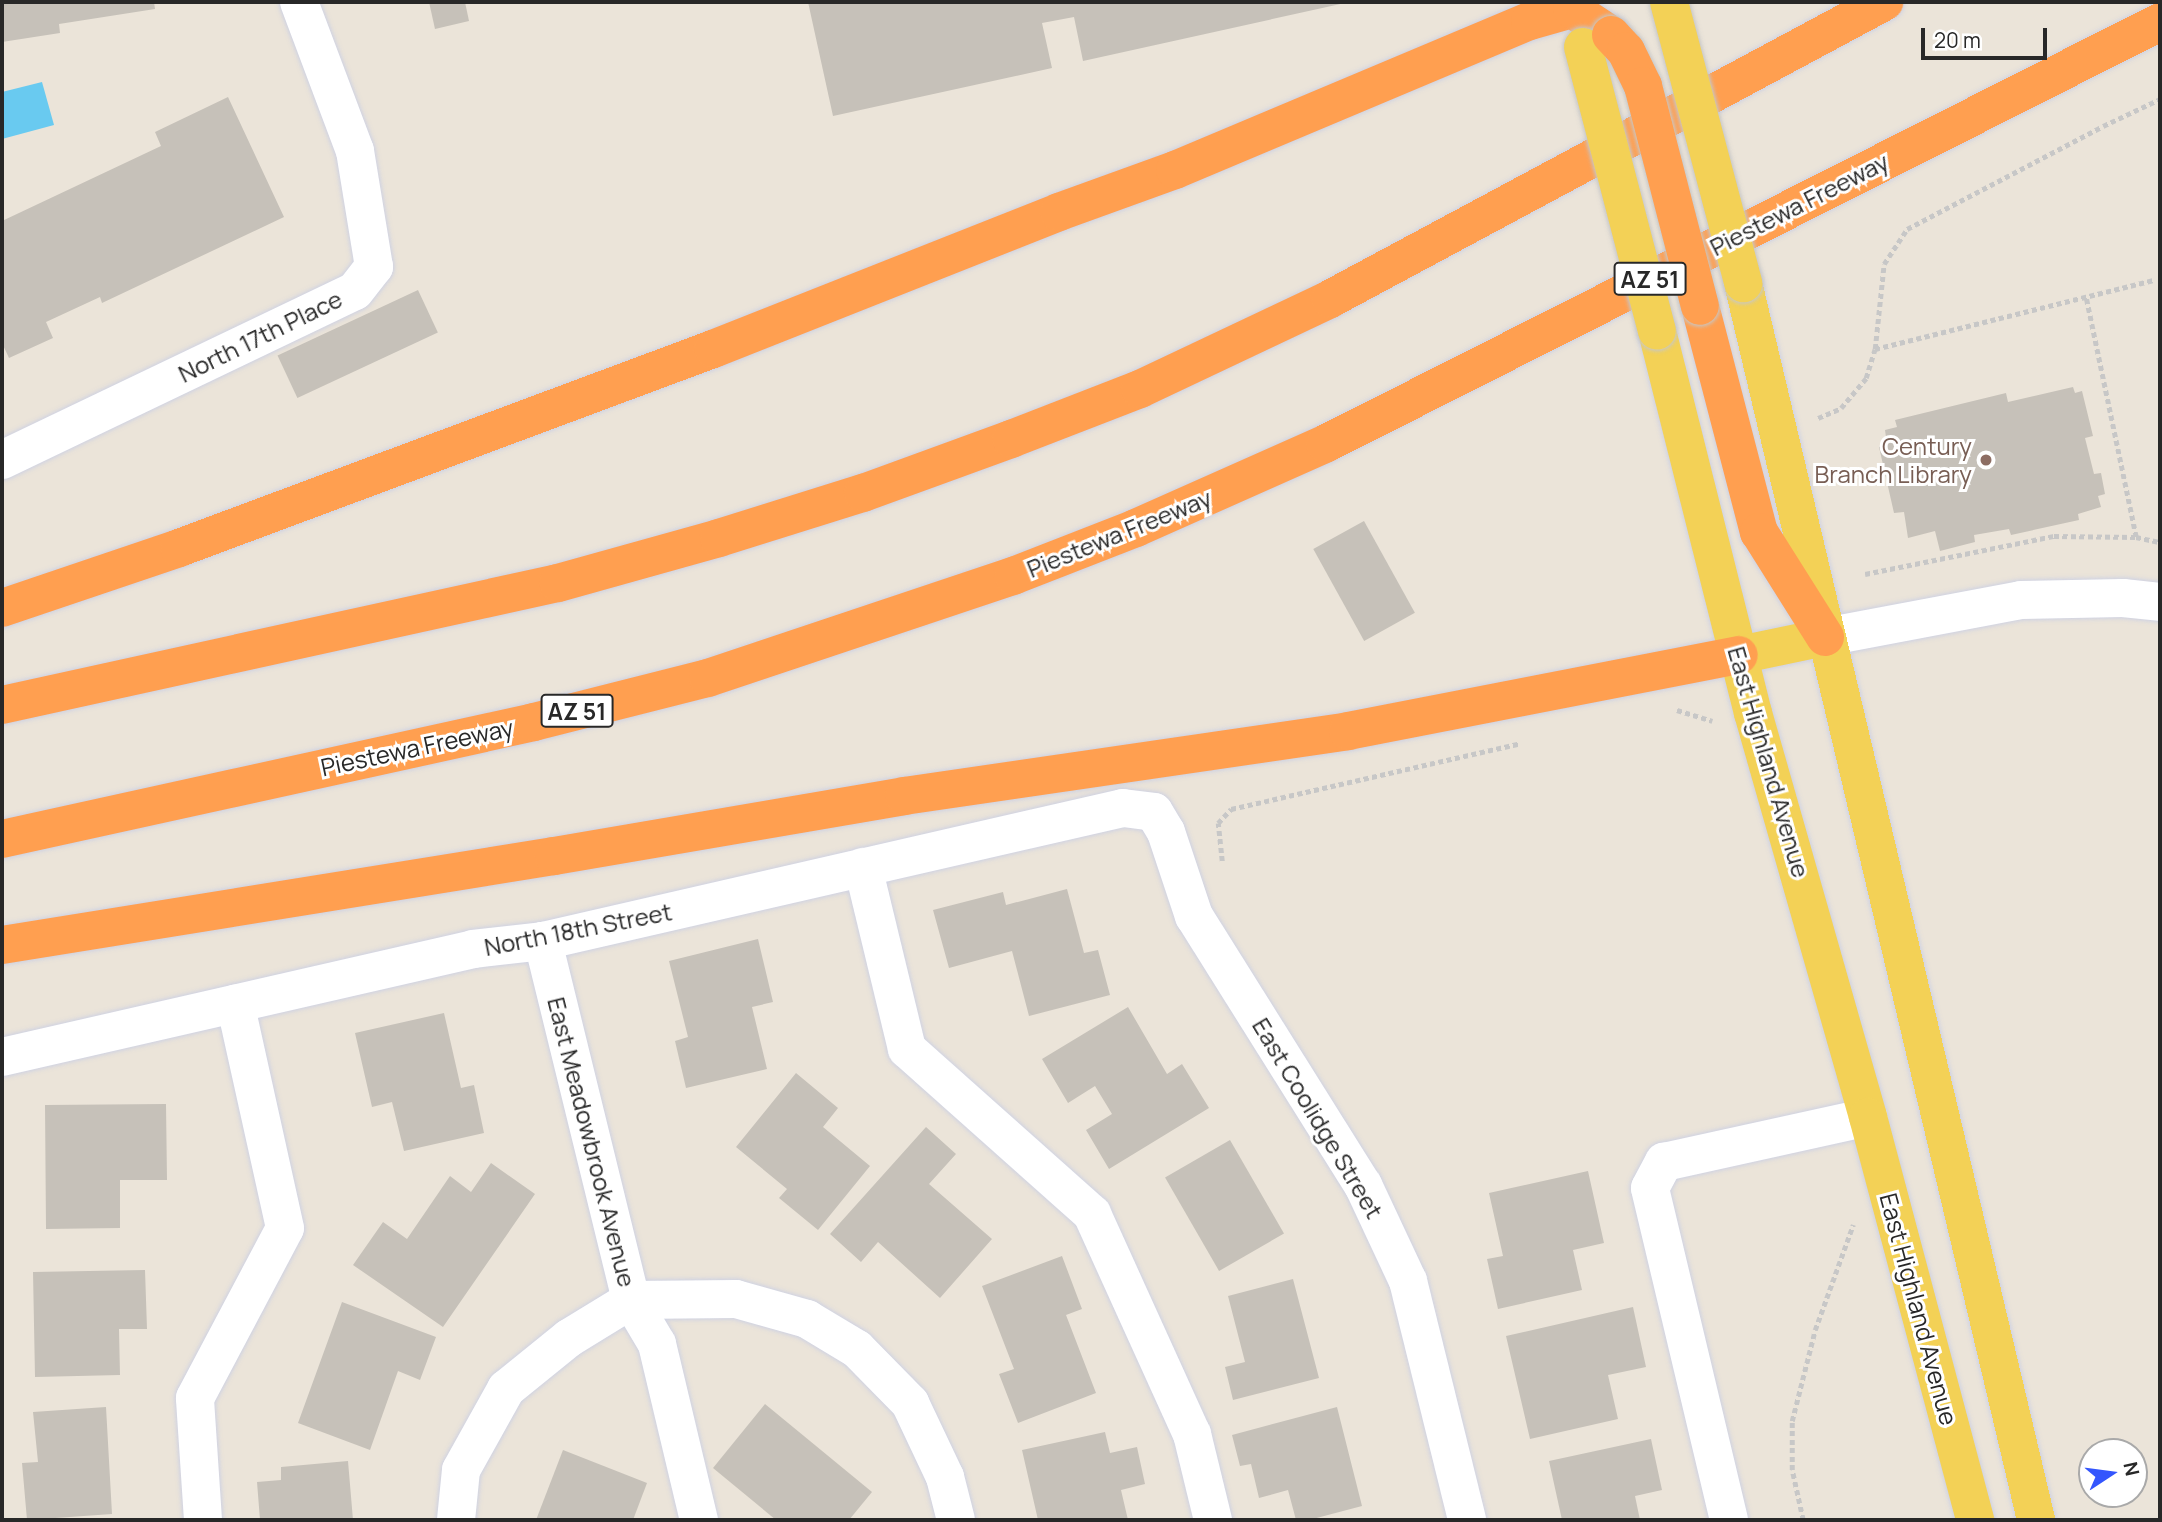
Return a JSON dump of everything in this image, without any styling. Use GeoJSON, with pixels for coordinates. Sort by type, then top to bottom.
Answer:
{"type":"FeatureCollection","features":[{"type":"Feature","properties":{"kind":"highway"},"geometry":{"type":"LineString","coordinates":[[2,705],[558,583],[850,497],[1011,439],[1140,389],[1330,299],[1884,2]]}},
{"type":"Feature","properties":{"kind":"highway"},"geometry":{"type":"LineString","coordinates":[[2,608],[178,548],[700,354],[1059,212],[1175,170],[1571,5],[1597,41],[1626,51],[1643,86],[1759,532],[1825,637]]}},
{"type":"Feature","properties":{"kind":"highway","name":"Piestewa Freeway"},"geometry":{"type":"LineString","coordinates":[[2,839],[534,722],[708,678],[1013,576],[1136,528],[1325,444],[2160,22]]}},
{"type":"Feature","properties":{"kind":"highway"},"geometry":{"type":"LineString","coordinates":[[2,945],[904,796],[1348,731],[1739,655]]}},
{"type":"Feature","properties":{"kind":"main road"},"geometry":{"type":"LineString","coordinates":[[1669,2],[1743,283],[2036,1520]]}},
{"type":"Feature","properties":{"kind":"main road","name":"East Highland Avenue"},"geometry":{"type":"LineString","coordinates":[[1597,41],[1657,331],[1739,655],[1868,1117],[1975,1520]]}},
{"type":"Feature","properties":{"kind":"main road"},"geometry":{"type":"LineString","coordinates":[[1739,655],[1825,637]]}},
{"type":"Feature","properties":{"kind":"street","name":"North 17th Place"},"geometry":{"type":"LineString","coordinates":[[2,460],[355,290],[374,267],[355,151],[299,2]]}},
{"type":"Feature","properties":{"kind":"street"},"geometry":{"type":"LineString","coordinates":[[1825,637],[2021,600],[2123,597],[2160,602]]}},
{"type":"Feature","properties":{"kind":"street","name":"North 18th Street"},"geometry":{"type":"LineString","coordinates":[[2,1057],[473,950],[543,941],[1123,808],[1154,812]]}},
{"type":"Feature","properties":{"kind":"street","name":"East Coolidge Street"},"geometry":{"type":"LineString","coordinates":[[1154,812],[1166,832],[1194,916],[1363,1185],[1408,1280],[1467,1520]]}},
{"type":"Feature","properties":{"kind":"street"},"geometry":{"type":"LineString","coordinates":[[863,867],[907,1049],[1092,1214],[1192,1434],[1213,1520]]}},
{"type":"Feature","properties":{"kind":"street","name":"East Meadowbrook Avenue"},"geometry":{"type":"LineString","coordinates":[[456,1520],[461,1470],[506,1389],[569,1338],[631,1300],[543,941]]}},
{"type":"Feature","properties":{"kind":"street"},"geometry":{"type":"LineString","coordinates":[[203,1520],[195,1398],[285,1228],[235,1003]]}},
{"type":"Feature","properties":{"kind":"street"},"geometry":{"type":"LineString","coordinates":[[1729,1520],[1650,1188],[1664,1162],[1868,1117]]}},
{"type":"Feature","properties":{"kind":"street"},"geometry":{"type":"LineString","coordinates":[[631,1300],[736,1299],[807,1319],[857,1349],[910,1403],[945,1477],[956,1520]]}},
{"type":"Feature","properties":{"kind":"street"},"geometry":{"type":"LineString","coordinates":[[631,1300],[657,1344],[699,1520]]}},
{"type":"Feature","properties":{"kind":"path"},"geometry":{"type":"LineString","coordinates":[[1817,418],[1841,408],[1866,378],[1875,349],[1884,264],[1907,229],[2160,99]]}},
{"type":"Feature","properties":{"kind":"path"},"geometry":{"type":"LineString","coordinates":[[1875,349],[2153,280]]}},
{"type":"Feature","properties":{"kind":"path"},"geometry":{"type":"LineString","coordinates":[[2086,297],[2136,537]]}},
{"type":"Feature","properties":{"kind":"path"},"geometry":{"type":"LineString","coordinates":[[1865,574],[2054,536],[2136,537],[2160,542]]}},
{"type":"Feature","properties":{"kind":"path"},"geometry":{"type":"LineString","coordinates":[[1672,708],[1712,721]]}},
{"type":"Feature","properties":{"kind":"path"},"geometry":{"type":"LineString","coordinates":[[1223,869],[1218,823],[1231,809],[1525,742]]}},
{"type":"Feature","properties":{"kind":"path"},"geometry":{"type":"LineString","coordinates":[[1803,1520],[1791,1470],[1792,1420],[1815,1330],[1854,1222]]}},
{"type":"Feature","properties":{"kind":"water"},"geometry":{"type":"Polygon","coordinates":[[[42,82],[54,125],[2,139],[2,92],[42,82]]]}},
{"type":"Feature","properties":{"kind":"building"},"geometry":{"type":"Polygon","coordinates":[[[2,2],[154,2],[155,9],[59,24],[60,33],[2,42],[2,2]]]}},
{"type":"Feature","properties":{"kind":"building"},"geometry":{"type":"Polygon","coordinates":[[[429,2],[465,2],[469,21],[435,29],[429,2]]]}},
{"type":"Feature","properties":{"kind":"building"},"geometry":{"type":"Polygon","coordinates":[[[808,2],[1345,3],[1083,61],[1074,17],[1042,23],[1052,68],[833,116],[808,2]]]}},
{"type":"Feature","properties":{"kind":"building"},"geometry":{"type":"Polygon","coordinates":[[[228,97],[284,217],[102,303],[100,297],[46,322],[53,338],[9,358],[2,343],[2,221],[161,146],[155,132],[228,97]]]}},
{"type":"Feature","properties":{"kind":"building"},"geometry":{"type":"Polygon","coordinates":[[[418,290],[438,333],[297,398],[278,356],[418,290]]]}},
{"type":"Feature","properties":{"kind":"building","name":"Century Branch Library"},"geometry":{"type":"Polygon","coordinates":[[[2073,387],[2075,393],[2082,391],[2093,436],[2085,438],[2094,474],[2101,473],[2105,494],[2098,496],[2101,507],[2078,514],[2079,520],[2011,535],[2009,529],[1974,535],[1975,542],[1940,551],[1935,531],[1908,538],[1904,512],[1894,513],[1879,447],[1887,444],[1885,430],[1897,427],[1895,420],[2006,393],[2008,402],[2073,387]]]}},
{"type":"Feature","properties":{"kind":"building"},"geometry":{"type":"Polygon","coordinates":[[[1364,521],[1415,613],[1364,641],[1313,549],[1364,521]]]}},
{"type":"Feature","properties":{"kind":"building"},"geometry":{"type":"Polygon","coordinates":[[[1067,889],[1084,953],[1098,950],[1110,995],[1029,1016],[1012,951],[949,968],[933,910],[1003,892],[1006,905],[1067,889]]]}},
{"type":"Feature","properties":{"kind":"building"},"geometry":{"type":"Polygon","coordinates":[[[758,939],[773,1002],[752,1007],[767,1069],[686,1088],[675,1041],[688,1037],[669,961],[758,939]]]}},
{"type":"Feature","properties":{"kind":"building"},"geometry":{"type":"Polygon","coordinates":[[[1128,1007],[1167,1074],[1182,1064],[1209,1108],[1109,1169],[1086,1130],[1112,1114],[1095,1086],[1068,1103],[1042,1059],[1128,1007]]]}},
{"type":"Feature","properties":{"kind":"building"},"geometry":{"type":"Polygon","coordinates":[[[444,1013],[461,1088],[474,1085],[484,1133],[404,1151],[392,1102],[372,1107],[355,1033],[444,1013]]]}},
{"type":"Feature","properties":{"kind":"building"},"geometry":{"type":"Polygon","coordinates":[[[796,1073],[838,1108],[823,1127],[870,1166],[818,1230],[779,1198],[787,1189],[736,1147],[796,1073]]]}},
{"type":"Feature","properties":{"kind":"building"},"geometry":{"type":"Polygon","coordinates":[[[166,1104],[167,1180],[120,1180],[120,1228],[46,1229],[45,1105],[166,1104]]]}},
{"type":"Feature","properties":{"kind":"building"},"geometry":{"type":"Polygon","coordinates":[[[926,1127],[956,1154],[929,1184],[992,1239],[940,1298],[878,1242],[861,1262],[830,1234],[926,1127]]]}},
{"type":"Feature","properties":{"kind":"building"},"geometry":{"type":"Polygon","coordinates":[[[1230,1140],[1284,1234],[1219,1271],[1165,1178],[1230,1140]]]}},
{"type":"Feature","properties":{"kind":"building"},"geometry":{"type":"Polygon","coordinates":[[[491,1163],[535,1194],[443,1327],[353,1265],[383,1222],[407,1239],[450,1176],[471,1192],[491,1163]]]}},
{"type":"Feature","properties":{"kind":"building"},"geometry":{"type":"Polygon","coordinates":[[[1588,1171],[1604,1243],[1573,1250],[1582,1290],[1498,1309],[1487,1259],[1503,1256],[1489,1193],[1588,1171]]]}},
{"type":"Feature","properties":{"kind":"building"},"geometry":{"type":"Polygon","coordinates":[[[1062,1256],[1082,1309],[1066,1315],[1096,1393],[1018,1423],[999,1374],[1014,1369],[982,1286],[1062,1256]]]}},
{"type":"Feature","properties":{"kind":"building"},"geometry":{"type":"Polygon","coordinates":[[[145,1270],[147,1329],[119,1329],[120,1375],[35,1377],[33,1272],[145,1270]]]}},
{"type":"Feature","properties":{"kind":"building"},"geometry":{"type":"Polygon","coordinates":[[[1293,1279],[1319,1378],[1233,1400],[1225,1367],[1245,1362],[1228,1296],[1293,1279]]]}},
{"type":"Feature","properties":{"kind":"building"},"geometry":{"type":"Polygon","coordinates":[[[342,1302],[436,1337],[420,1380],[398,1371],[370,1450],[298,1423],[342,1302]]]}},
{"type":"Feature","properties":{"kind":"building"},"geometry":{"type":"Polygon","coordinates":[[[1633,1307],[1646,1367],[1608,1375],[1618,1419],[1530,1439],[1506,1336],[1633,1307]]]}},
{"type":"Feature","properties":{"kind":"building"},"geometry":{"type":"Polygon","coordinates":[[[765,1404],[872,1492],[849,1520],[776,1520],[713,1468],[765,1404]]]}},
{"type":"Feature","properties":{"kind":"building"},"geometry":{"type":"Polygon","coordinates":[[[106,1407],[112,1514],[27,1520],[22,1463],[38,1462],[33,1412],[106,1407]]]}},
{"type":"Feature","properties":{"kind":"building"},"geometry":{"type":"Polygon","coordinates":[[[1337,1407],[1362,1506],[1309,1520],[1296,1520],[1288,1490],[1259,1498],[1251,1464],[1240,1466],[1232,1435],[1337,1407]]]}},
{"type":"Feature","properties":{"kind":"building"},"geometry":{"type":"Polygon","coordinates":[[[1105,1432],[1110,1453],[1137,1447],[1145,1484],[1121,1490],[1128,1520],[1038,1520],[1022,1450],[1105,1432]]]}},
{"type":"Feature","properties":{"kind":"building"},"geometry":{"type":"Polygon","coordinates":[[[1651,1439],[1662,1490],[1635,1496],[1640,1520],[1562,1520],[1549,1461],[1651,1439]]]}},
{"type":"Feature","properties":{"kind":"building"},"geometry":{"type":"Polygon","coordinates":[[[563,1450],[647,1483],[633,1520],[536,1520],[563,1450]]]}},
{"type":"Feature","properties":{"kind":"building"},"geometry":{"type":"Polygon","coordinates":[[[348,1461],[353,1520],[260,1520],[257,1482],[281,1480],[281,1467],[348,1461]]]}},
{"type":"Feature","properties":{"kind":"place","name":"Century Branch Library"},"geometry":{"type":"Point","coordinates":[1986,460]}}]}
